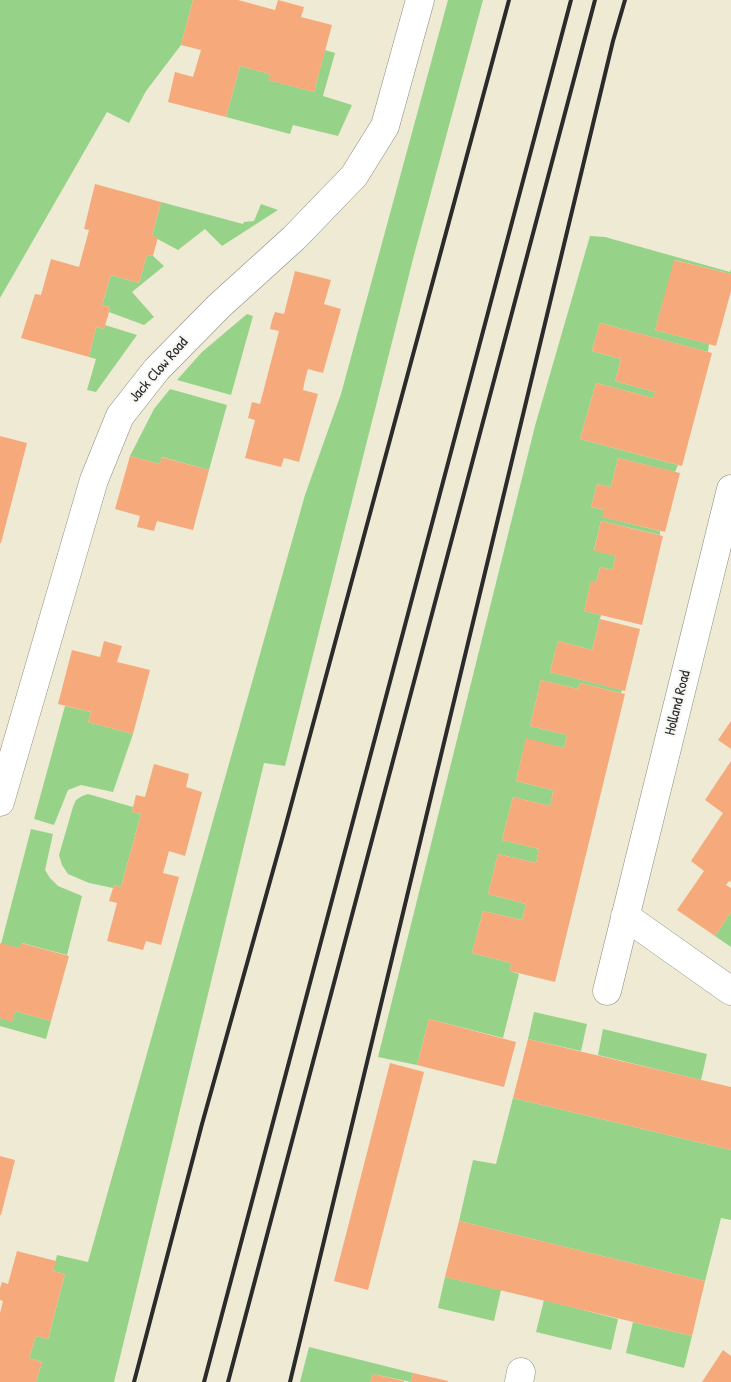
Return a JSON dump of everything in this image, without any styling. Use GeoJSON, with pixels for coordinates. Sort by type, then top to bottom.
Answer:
{"type":"FeatureCollection","features":[{"type":"Feature","properties":{"kind":"street","name":"Jack Clow Road"},"geometry":{"type":"LineString","coordinates":[[0,802],[94,480],[120,416],[156,369],[219,306],[294,238],[354,176],[384,126],[420,0]]}},
{"type":"Feature","properties":{"kind":"street","name":"Holland Road"},"geometry":{"type":"LineString","coordinates":[[607,991],[731,492]]}},
{"type":"Feature","properties":{"kind":"street"},"geometry":{"type":"LineString","coordinates":[[625,916],[731,991]]}},
{"type":"Feature","properties":{"kind":"green space"},"geometry":{"type":"Polygon","coordinates":[[[0,0],[193,0],[181,45],[146,91],[129,123],[107,112],[0,298],[0,0]]]}},
{"type":"Feature","properties":{"kind":"green space"},"geometry":{"type":"Polygon","coordinates":[[[448,0],[483,0],[414,255],[285,766],[264,763],[114,1382],[36,1382],[42,1362],[29,1358],[36,1336],[48,1339],[65,1274],[53,1271],[57,1255],[88,1262],[305,495],[341,394],[448,0]]]}},
{"type":"Feature","properties":{"kind":"green space"},"geometry":{"type":"Polygon","coordinates":[[[325,50],[335,53],[323,96],[352,105],[338,136],[293,125],[290,134],[226,117],[240,66],[270,74],[269,80],[314,92],[325,50]]]}},
{"type":"Feature","properties":{"kind":"green space"},"geometry":{"type":"Polygon","coordinates":[[[161,202],[243,224],[244,222],[254,221],[261,204],[278,210],[222,246],[205,229],[178,250],[152,236],[161,202]]]}},
{"type":"Feature","properties":{"kind":"green space"},"geometry":{"type":"Polygon","coordinates":[[[590,236],[605,237],[730,272],[731,269],[731,274],[675,260],[655,330],[709,344],[708,352],[600,323],[592,351],[621,359],[615,381],[655,392],[653,398],[596,383],[580,439],[678,465],[675,472],[618,458],[611,487],[597,484],[591,507],[604,510],[603,517],[660,531],[660,535],[601,521],[594,550],[616,556],[612,570],[600,567],[596,583],[591,582],[584,611],[601,615],[592,650],[558,641],[550,672],[622,690],[621,693],[580,683],[578,689],[541,680],[530,726],[567,735],[566,740],[564,748],[526,739],[516,781],[553,790],[552,798],[550,806],[513,797],[502,840],[539,849],[536,863],[498,854],[488,894],[526,904],[522,920],[483,911],[472,953],[511,963],[510,971],[519,974],[503,1038],[429,1019],[417,1065],[378,1057],[535,426],[590,236]]]}},
{"type":"Feature","properties":{"kind":"green space"},"geometry":{"type":"Polygon","coordinates":[[[147,255],[153,256],[164,266],[132,292],[154,317],[144,325],[109,312],[110,307],[102,305],[111,275],[139,283],[147,255]]]}},
{"type":"Feature","properties":{"kind":"green space"},"geometry":{"type":"Polygon","coordinates":[[[247,314],[253,316],[231,395],[177,380],[202,352],[247,314]]]}},
{"type":"Feature","properties":{"kind":"green space"},"geometry":{"type":"Polygon","coordinates":[[[105,325],[137,335],[96,392],[87,390],[96,359],[89,357],[96,327],[104,329],[105,325]]]}},
{"type":"Feature","properties":{"kind":"green space"},"geometry":{"type":"Polygon","coordinates":[[[170,389],[227,405],[209,470],[162,457],[160,464],[130,456],[154,409],[170,389]]]}},
{"type":"Feature","properties":{"kind":"green space"},"geometry":{"type":"Polygon","coordinates":[[[65,706],[91,712],[88,722],[133,734],[113,792],[81,785],[68,790],[54,825],[34,819],[65,706]]]}},
{"type":"Feature","properties":{"kind":"green space"},"geometry":{"type":"Polygon","coordinates":[[[88,794],[133,807],[132,812],[141,814],[121,887],[114,885],[113,888],[89,883],[68,874],[62,865],[59,855],[73,807],[76,800],[88,794]]]}},
{"type":"Feature","properties":{"kind":"green space"},"geometry":{"type":"Polygon","coordinates":[[[31,829],[53,834],[45,870],[50,878],[58,886],[82,896],[67,955],[22,943],[20,948],[1,944],[31,829]]]}},
{"type":"Feature","properties":{"kind":"green space"},"geometry":{"type":"Polygon","coordinates":[[[731,912],[731,947],[715,936],[731,912]]]}},
{"type":"Feature","properties":{"kind":"green space"},"geometry":{"type":"Polygon","coordinates":[[[15,1011],[51,1021],[46,1039],[0,1026],[0,1018],[12,1021],[15,1011]]]}},
{"type":"Feature","properties":{"kind":"green space"},"geometry":{"type":"Polygon","coordinates":[[[534,1012],[587,1024],[581,1051],[528,1039],[534,1012]]]}},
{"type":"Feature","properties":{"kind":"green space"},"geometry":{"type":"Polygon","coordinates":[[[603,1029],[707,1054],[701,1080],[598,1055],[603,1029]]]}},
{"type":"Feature","properties":{"kind":"green space"},"geometry":{"type":"Polygon","coordinates":[[[513,1098],[731,1150],[731,1220],[721,1218],[705,1281],[459,1221],[473,1160],[496,1164],[513,1098]]]}},
{"type":"Feature","properties":{"kind":"green space"},"geometry":{"type":"Polygon","coordinates":[[[445,1277],[501,1290],[494,1321],[438,1308],[445,1277]]]}},
{"type":"Feature","properties":{"kind":"green space"},"geometry":{"type":"Polygon","coordinates":[[[544,1300],[618,1319],[611,1350],[536,1332],[544,1300]]]}},
{"type":"Feature","properties":{"kind":"green space"},"geometry":{"type":"Polygon","coordinates":[[[633,1322],[692,1336],[684,1368],[626,1353],[633,1322]]]}},
{"type":"Feature","properties":{"kind":"green space"},"geometry":{"type":"Polygon","coordinates":[[[309,1347],[413,1373],[411,1382],[373,1374],[370,1382],[300,1382],[309,1347]]]}},
{"type":"Feature","properties":{"kind":"building"},"geometry":{"type":"Polygon","coordinates":[[[193,0],[238,0],[275,10],[278,0],[304,7],[301,17],[332,25],[314,92],[268,80],[270,74],[240,66],[226,117],[168,102],[175,72],[193,77],[201,50],[181,45],[193,0]]]}},
{"type":"Feature","properties":{"kind":"building"},"geometry":{"type":"Polygon","coordinates":[[[95,184],[161,202],[152,236],[158,237],[153,256],[147,255],[139,283],[111,275],[102,305],[110,307],[109,312],[104,329],[96,327],[89,357],[21,338],[35,294],[41,295],[51,259],[79,267],[89,230],[84,229],[95,184]]]}},
{"type":"Feature","properties":{"kind":"building"},"geometry":{"type":"Polygon","coordinates":[[[674,260],[731,274],[731,291],[716,346],[655,330],[674,260]]]}},
{"type":"Feature","properties":{"kind":"building"},"geometry":{"type":"Polygon","coordinates":[[[295,271],[331,280],[324,304],[341,309],[323,373],[308,369],[303,390],[318,394],[299,462],[284,458],[281,467],[245,458],[255,420],[248,418],[252,402],[260,404],[279,331],[270,329],[272,320],[275,312],[284,314],[295,271]]]}},
{"type":"Feature","properties":{"kind":"building"},"geometry":{"type":"Polygon","coordinates":[[[600,323],[712,353],[682,466],[580,439],[596,383],[653,398],[655,392],[615,381],[621,359],[592,351],[600,323]]]}},
{"type":"Feature","properties":{"kind":"building"},"geometry":{"type":"Polygon","coordinates":[[[0,436],[27,443],[1,543],[0,543],[0,436]]]}},
{"type":"Feature","properties":{"kind":"building"},"geometry":{"type":"Polygon","coordinates":[[[130,456],[160,464],[161,457],[209,470],[193,530],[157,521],[154,531],[137,527],[140,516],[115,509],[130,456]]]}},
{"type":"Feature","properties":{"kind":"building"},"geometry":{"type":"Polygon","coordinates":[[[618,458],[680,473],[665,532],[602,517],[604,510],[591,507],[597,484],[611,487],[618,458]]]}},
{"type":"Feature","properties":{"kind":"building"},"geometry":{"type":"Polygon","coordinates":[[[601,521],[663,536],[642,625],[584,611],[591,581],[596,583],[600,567],[612,570],[616,556],[594,551],[601,521]]]}},
{"type":"Feature","properties":{"kind":"building"},"geometry":{"type":"Polygon","coordinates":[[[600,619],[640,629],[625,691],[550,672],[558,641],[592,650],[600,619]]]}},
{"type":"Feature","properties":{"kind":"building"},"geometry":{"type":"Polygon","coordinates":[[[104,641],[122,646],[117,662],[150,670],[133,734],[88,722],[91,712],[58,704],[72,650],[100,657],[104,641]]]}},
{"type":"Feature","properties":{"kind":"building"},"geometry":{"type":"Polygon","coordinates":[[[541,680],[578,689],[580,683],[625,694],[555,982],[510,971],[511,963],[472,953],[483,911],[522,920],[526,904],[488,894],[498,854],[536,863],[539,849],[502,840],[513,797],[550,806],[552,798],[553,790],[516,781],[526,738],[564,748],[566,740],[567,735],[530,726],[541,680]]]}},
{"type":"Feature","properties":{"kind":"building"},"geometry":{"type":"Polygon","coordinates":[[[731,721],[731,749],[718,740],[731,721]]]}},
{"type":"Feature","properties":{"kind":"building"},"geometry":{"type":"Polygon","coordinates":[[[731,761],[731,882],[729,881],[726,885],[731,888],[731,912],[715,936],[677,910],[704,871],[691,861],[723,813],[705,800],[731,761]]]}},
{"type":"Feature","properties":{"kind":"building"},"geometry":{"type":"Polygon","coordinates":[[[154,764],[189,774],[186,787],[202,792],[185,856],[169,851],[163,873],[179,877],[161,945],[146,941],[143,950],[107,941],[117,903],[109,901],[114,885],[121,887],[141,814],[132,812],[136,795],[145,797],[154,764]]]}},
{"type":"Feature","properties":{"kind":"building"},"geometry":{"type":"Polygon","coordinates":[[[0,943],[20,948],[21,943],[69,956],[51,1021],[15,1011],[12,1022],[0,1018],[0,943]]]}},
{"type":"Feature","properties":{"kind":"building"},"geometry":{"type":"Polygon","coordinates":[[[429,1019],[516,1042],[504,1087],[417,1065],[429,1019]]]}},
{"type":"Feature","properties":{"kind":"building"},"geometry":{"type":"Polygon","coordinates":[[[528,1039],[731,1087],[731,1150],[513,1098],[528,1039]]]}},
{"type":"Feature","properties":{"kind":"building"},"geometry":{"type":"Polygon","coordinates":[[[390,1063],[424,1072],[368,1290],[334,1281],[390,1063]]]}},
{"type":"Feature","properties":{"kind":"building"},"geometry":{"type":"Polygon","coordinates":[[[0,1156],[15,1160],[1,1215],[0,1215],[0,1156]]]}},
{"type":"Feature","properties":{"kind":"building"},"geometry":{"type":"Polygon","coordinates":[[[459,1221],[705,1281],[692,1336],[445,1277],[459,1221]]]}},
{"type":"Feature","properties":{"kind":"building"},"geometry":{"type":"Polygon","coordinates":[[[17,1251],[56,1261],[53,1271],[65,1274],[48,1339],[36,1336],[29,1358],[42,1362],[36,1382],[0,1382],[0,1313],[3,1301],[0,1300],[0,1288],[2,1282],[8,1284],[17,1251]]]}},
{"type":"Feature","properties":{"kind":"building"},"geometry":{"type":"Polygon","coordinates":[[[723,1350],[731,1356],[731,1382],[702,1382],[723,1350]]]}},
{"type":"Feature","properties":{"kind":"building"},"geometry":{"type":"Polygon","coordinates":[[[413,1373],[448,1381],[448,1382],[411,1382],[413,1373]]]}},
{"type":"Feature","properties":{"kind":"building"},"geometry":{"type":"Polygon","coordinates":[[[373,1374],[404,1381],[404,1382],[370,1382],[373,1374]]]}},
{"type":"Feature","properties":{"kind":"railway"},"geometry":{"type":"LineString","coordinates":[[134,1382],[202,1124],[283,835],[509,0]]}},
{"type":"Feature","properties":{"kind":"railway"},"geometry":{"type":"LineString","coordinates":[[204,1382],[571,0]]}},
{"type":"Feature","properties":{"kind":"railway"},"geometry":{"type":"LineString","coordinates":[[228,1382],[595,0]]}},
{"type":"Feature","properties":{"kind":"railway"},"geometry":{"type":"LineString","coordinates":[[290,1382],[613,41],[625,0]]}}]}
